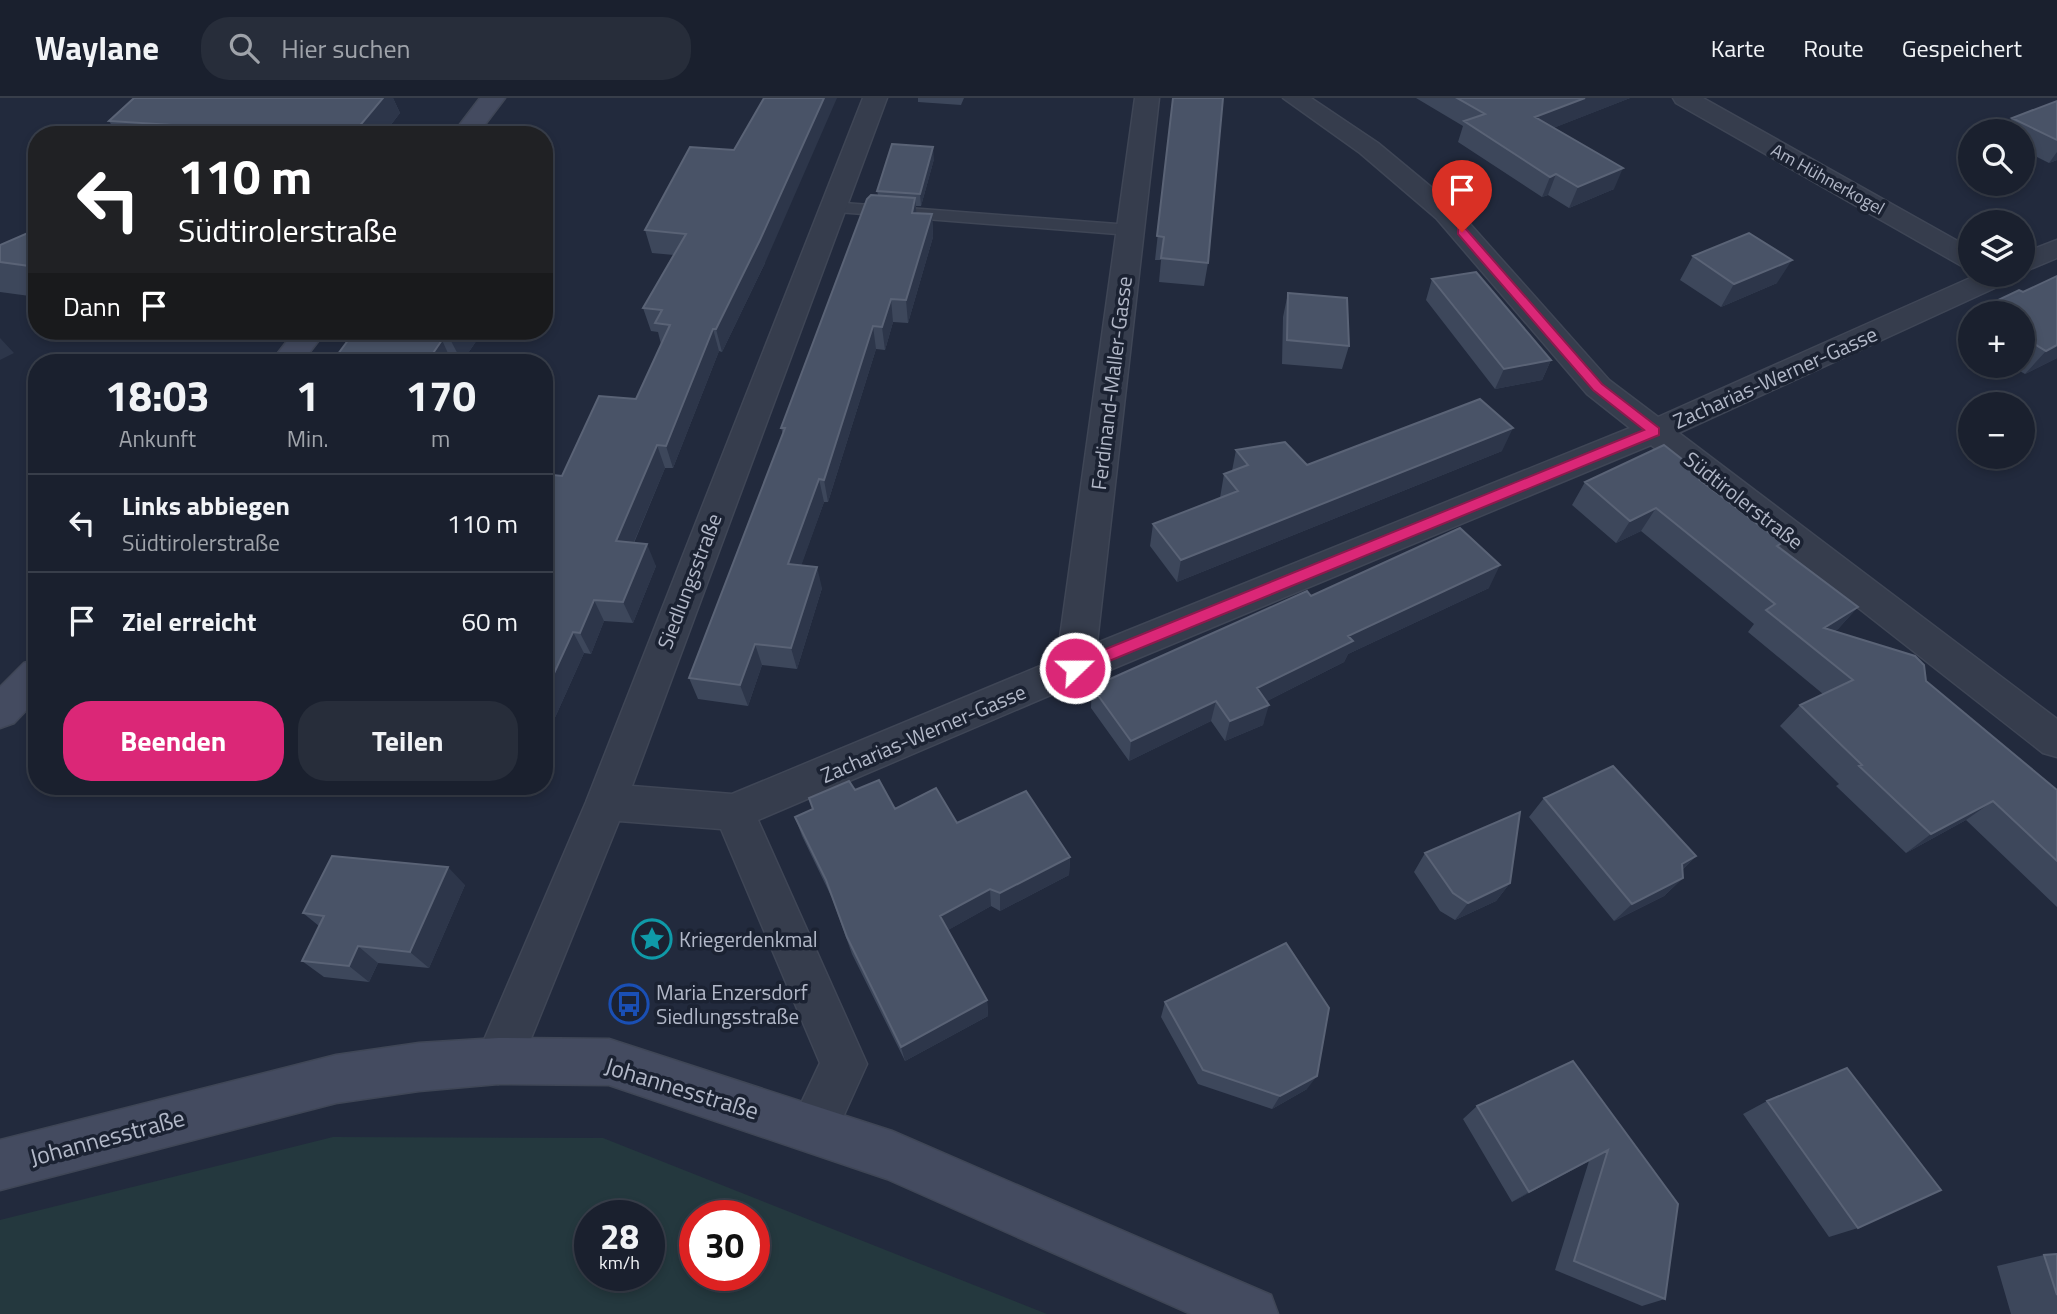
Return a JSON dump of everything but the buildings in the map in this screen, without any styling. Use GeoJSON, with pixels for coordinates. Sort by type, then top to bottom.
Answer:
{"type":"FeatureCollection","features":[{"type":"Feature","properties":{"kind":"main road"},"geometry":{"type":"LineString","coordinates":[[471,126],[493,98]]}},
{"type":"Feature","properties":{"kind":"main road"},"geometry":{"type":"LineString","coordinates":[[292,354],[304,340]]}},
{"type":"Feature","properties":{"kind":"main road"},"geometry":{"type":"LineString","coordinates":[[0,712],[28,683]]}},
{"type":"Feature","properties":{"kind":"main road","name":"Johannesstraße"},"geometry":{"type":"LineString","coordinates":[[0,1165],[335,1079],[419,1067],[498,1061],[609,1062],[892,1156],[1252,1314]]}},
{"type":"Feature","properties":{"kind":"street","name":"Siedlungsstraße"},"geometry":{"type":"LineString","coordinates":[[498,1061],[606,802],[831,207],[875,98]]}},
{"type":"Feature","properties":{"kind":"street","name":"Ferdinand-Maller-Gasse"},"geometry":{"type":"LineString","coordinates":[[1075,668],[1147,98]]}},
{"type":"Feature","properties":{"kind":"street","name":"Südtirolerstraße"},"geometry":{"type":"LineString","coordinates":[[1295,98],[1369,148],[1445,212],[1598,387],[2057,741]]}},
{"type":"Feature","properties":{"kind":"street","name":"Am Hühnerkogel"},"geometry":{"type":"LineString","coordinates":[[1685,98],[1958,252]]}},
{"type":"Feature","properties":{"kind":"street"},"geometry":{"type":"LineString","coordinates":[[2035,258],[2057,248]]}},
{"type":"Feature","properties":{"kind":"street","name":"Zacharias-Werner-Gasse"},"geometry":{"type":"LineString","coordinates":[[606,802],[734,812],[1075,668],[1654,431],[1972,287]]}},
{"type":"Feature","properties":{"kind":"street"},"geometry":{"type":"LineString","coordinates":[[734,812],[844,1064],[813,1129]]}},
{"type":"Feature","properties":{"kind":"lane"},"geometry":{"type":"LineString","coordinates":[[831,207],[1130,230]]}},
{"type":"Feature","properties":{"kind":"shaded area"},"geometry":{"type":"Polygon","coordinates":[[[333,1137],[603,1138],[759,1200],[679,1200],[679,1291],[770,1291],[770,1204],[1047,1314],[0,1314],[0,1220],[333,1137]]]}},
{"type":"Feature","properties":{"kind":"place","name":"Kriegerdenkmal"},"geometry":{"type":"Point","coordinates":[652,939]}},
{"type":"Feature","properties":{"kind":"place","name":"Maria Enzersdorf Siedlungsstraße"},"geometry":{"type":"Point","coordinates":[629,1004]}},
{"type":"Feature","properties":{"kind":"route"},"geometry":{"type":"LineString","coordinates":[[1075,668],[1654,431],[1598,387],[1462,232]]}}]}
